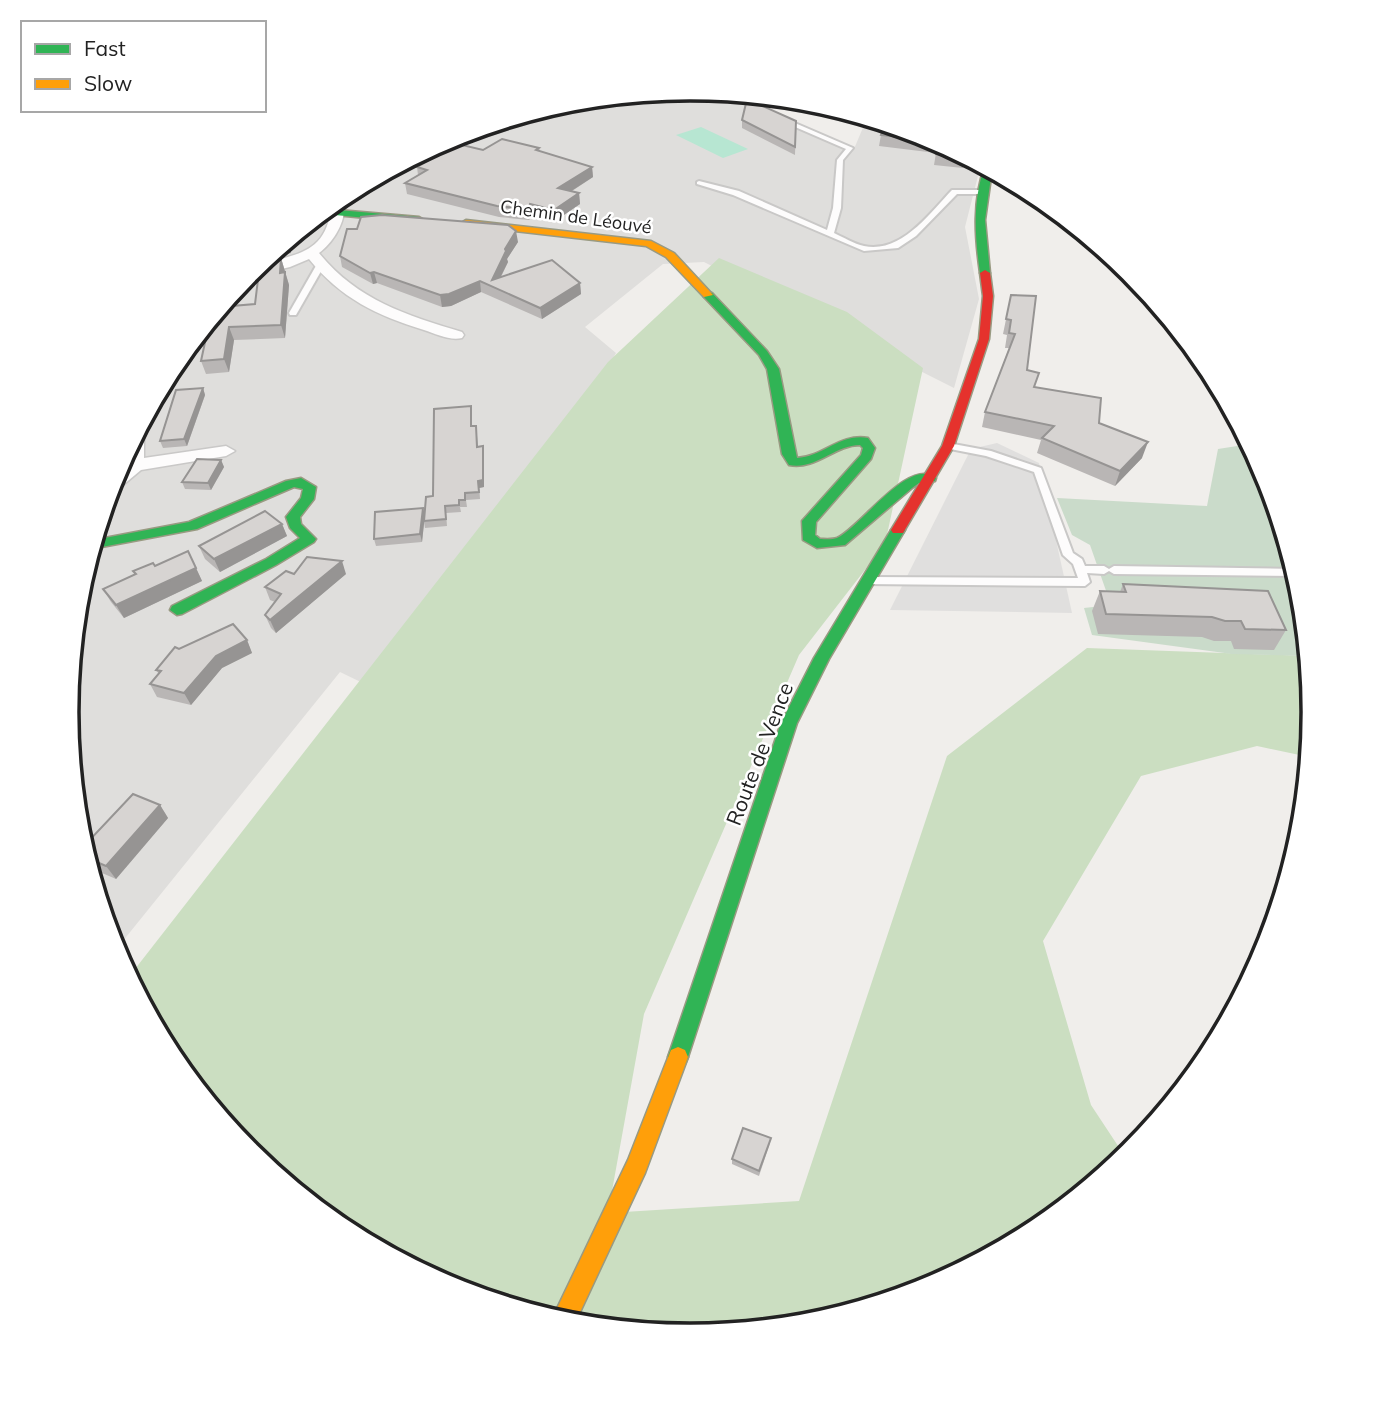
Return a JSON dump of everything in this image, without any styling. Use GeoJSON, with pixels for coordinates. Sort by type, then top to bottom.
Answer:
{"type":"FeatureCollection","features":[{"type":"Feature","properties":{"kind":"street","name":"Route de Vence"},"geometry":{"type":"LineString","coordinates":[[568,1311],[637,1165],[684,1043],[789,723],[822,658],[948,446],[984,339],[988,296],[978,231],[986,178]]}},
{"type":"Feature","properties":{"kind":"street","name":"Chemin de Léouvé"},"geometry":{"type":"LineString","coordinates":[[346,207],[446,222],[630,240],[648,243],[670,255],[763,353],[773,369],[788,454],[793,462],[807,465],[821,460],[833,448],[854,438],[864,441],[869,448],[867,456],[809,521],[808,537],[817,544],[840,542],[907,485],[916,479],[930,478]]}},
{"type":"Feature","properties":{"kind":"street","name":"Chemin de Léouvé"},"geometry":{"type":"LineString","coordinates":[[316,259],[333,217]]}},
{"type":"Feature","properties":{"kind":"street"},"geometry":{"type":"LineString","coordinates":[[270,269],[316,259],[345,292],[371,307],[456,335]]}},
{"type":"Feature","properties":{"kind":"street"},"geometry":{"type":"LineString","coordinates":[[129,470],[135,465],[226,451]]}},
{"type":"Feature","properties":{"kind":"street"},"geometry":{"type":"LineString","coordinates":[[135,457],[135,465]]}},
{"type":"Feature","properties":{"kind":"street"},"geometry":{"type":"LineString","coordinates":[[103,543],[192,526],[247,505],[290,484],[301,482],[310,487],[307,499],[293,517],[309,539],[261,568],[177,610]]}},
{"type":"Feature","properties":{"kind":"lane"},"geometry":{"type":"LineString","coordinates":[[781,119],[850,148],[840,160],[837,208],[830,235]]}},
{"type":"Feature","properties":{"kind":"lane"},"geometry":{"type":"LineString","coordinates":[[699,183],[736,193],[864,249],[895,246],[913,234],[955,192],[982,192]]}},
{"type":"Feature","properties":{"kind":"lane"},"geometry":{"type":"LineString","coordinates":[[293,313],[316,259]]}},
{"type":"Feature","properties":{"kind":"lane"},"geometry":{"type":"LineString","coordinates":[[868,581],[1085,582],[1077,562],[1068,555],[1038,470],[988,453],[948,446]]}},
{"type":"Feature","properties":{"kind":"lane"},"geometry":{"type":"LineString","coordinates":[[1081,569],[1285,573]]}},
{"type":"Feature","properties":{"kind":"shaded area"},"geometry":{"type":"Polygon","coordinates":[[[690,101],[756,105],[854,149],[863,127],[924,148],[979,174],[965,227],[979,299],[954,388],[704,262],[663,264],[585,327],[616,353],[499,553],[369,686],[340,672],[123,941],[111,909],[90,832],[80,752],[80,673],[84,633],[100,554],[125,479],[142,442],[182,373],[230,309],[287,253],[318,228],[384,183],[456,148],[532,122],[610,106],[690,101]]]}},
{"type":"Feature","properties":{"kind":"shaded area"},"geometry":{"type":"Polygon","coordinates":[[[997,443],[1039,463],[1072,613],[890,610],[971,449],[997,443]]]}},
{"type":"Feature","properties":{"kind":"green space"},"geometry":{"type":"Polygon","coordinates":[[[701,127],[748,149],[723,158],[676,135],[701,127]]]}},
{"type":"Feature","properties":{"kind":"green space"},"geometry":{"type":"Polygon","coordinates":[[[719,258],[847,312],[923,368],[885,544],[799,655],[644,1014],[608,1213],[799,1201],[947,756],[1087,648],[1298,656],[1300,755],[1257,746],[1141,776],[1043,941],[1091,1105],[1119,1148],[1062,1197],[996,1242],[924,1277],[848,1303],[770,1319],[730,1322],[690,1324],[610,1319],[532,1303],[456,1277],[420,1261],[350,1221],[287,1172],[258,1145],[230,1116],[182,1052],[135,969],[608,362],[719,258]]]}},
{"type":"Feature","properties":{"kind":"green space"},"geometry":{"type":"Polygon","coordinates":[[[1240,446],[1255,479],[1269,516],[1290,593],[1298,656],[1232,654],[1092,635],[1084,608],[1111,605],[1090,545],[1072,535],[1057,498],[1207,506],[1218,449],[1240,446]]]}},
{"type":"Feature","properties":{"kind":"building"},"geometry":{"type":"Polygon","coordinates":[[[746,104],[761,105],[796,121],[795,147],[742,120],[746,104]]]}},
{"type":"Feature","properties":{"kind":"building"},"geometry":{"type":"Polygon","coordinates":[[[502,139],[539,148],[536,150],[592,167],[558,188],[579,193],[554,210],[530,204],[528,209],[497,206],[405,183],[427,170],[417,167],[456,148],[463,145],[483,150],[502,139]]]}},
{"type":"Feature","properties":{"kind":"building"},"geometry":{"type":"Polygon","coordinates":[[[382,215],[508,225],[516,231],[492,280],[552,260],[580,283],[540,308],[480,281],[440,295],[374,272],[370,273],[340,256],[347,229],[357,229],[361,217],[382,215]]]}},
{"type":"Feature","properties":{"kind":"building"},"geometry":{"type":"Polygon","coordinates":[[[281,259],[280,273],[285,272],[281,325],[229,327],[224,359],[201,361],[206,339],[230,309],[233,306],[255,304],[258,280],[281,259]]]}},
{"type":"Feature","properties":{"kind":"building"},"geometry":{"type":"Polygon","coordinates":[[[1011,295],[1036,296],[1027,370],[1039,373],[1034,387],[1101,398],[1099,423],[1148,442],[1120,471],[1042,438],[1054,426],[985,412],[1015,334],[1009,333],[1011,320],[1006,319],[1011,295]]]}},
{"type":"Feature","properties":{"kind":"building"},"geometry":{"type":"Polygon","coordinates":[[[203,388],[184,439],[160,441],[176,390],[203,388]]]}},
{"type":"Feature","properties":{"kind":"building"},"geometry":{"type":"Polygon","coordinates":[[[471,406],[471,426],[476,426],[477,447],[483,446],[483,480],[478,481],[479,492],[465,493],[465,500],[459,500],[459,505],[445,506],[446,519],[424,521],[426,497],[433,496],[434,409],[471,406]]]}},
{"type":"Feature","properties":{"kind":"building"},"geometry":{"type":"Polygon","coordinates":[[[197,459],[221,460],[208,483],[182,482],[197,459]]]}},
{"type":"Feature","properties":{"kind":"building"},"geometry":{"type":"Polygon","coordinates":[[[423,508],[420,534],[374,539],[375,512],[423,508]]]}},
{"type":"Feature","properties":{"kind":"building"},"geometry":{"type":"Polygon","coordinates":[[[265,511],[282,524],[214,559],[199,546],[265,511]]]}},
{"type":"Feature","properties":{"kind":"building"},"geometry":{"type":"Polygon","coordinates":[[[188,551],[196,568],[116,605],[103,589],[136,574],[133,571],[153,563],[155,566],[188,551]]]}},
{"type":"Feature","properties":{"kind":"building"},"geometry":{"type":"Polygon","coordinates":[[[307,557],[342,561],[270,620],[265,615],[281,594],[265,587],[286,571],[294,574],[307,557]]]}},
{"type":"Feature","properties":{"kind":"building"},"geometry":{"type":"Polygon","coordinates":[[[1123,584],[1268,591],[1286,630],[1245,629],[1241,621],[1225,621],[1212,617],[1106,614],[1100,591],[1126,592],[1123,584]]]}},
{"type":"Feature","properties":{"kind":"building"},"geometry":{"type":"Polygon","coordinates":[[[233,624],[247,640],[216,656],[184,693],[150,684],[161,671],[156,670],[175,647],[179,649],[233,624]]]}},
{"type":"Feature","properties":{"kind":"building"},"geometry":{"type":"Polygon","coordinates":[[[133,794],[160,805],[106,866],[98,862],[92,838],[133,794]]]}},
{"type":"Feature","properties":{"kind":"building"},"geometry":{"type":"Polygon","coordinates":[[[743,1128],[771,1138],[759,1171],[732,1159],[743,1128]]]}},
{"type":"Feature","properties":{"kind":"traffic: fast"},"geometry":{"type":"LineString","coordinates":[[985,273],[980,220],[986,178]]}},
{"type":"Feature","properties":{"kind":"traffic: fast"},"geometry":{"type":"LineString","coordinates":[[338,213],[419,220]]}},
{"type":"Feature","properties":{"kind":"traffic: fast"},"geometry":{"type":"LineString","coordinates":[[708,295],[763,353],[773,369],[788,454],[793,462],[813,459],[854,441],[864,441],[869,448],[867,456],[809,521],[808,537],[817,544],[840,542],[907,485],[916,479],[930,478]]}},
{"type":"Feature","properties":{"kind":"traffic: fast"},"geometry":{"type":"LineString","coordinates":[[103,543],[192,526],[291,484],[301,482],[310,487],[307,499],[293,517],[295,525],[309,539],[271,562],[177,610]]}},
{"type":"Feature","properties":{"kind":"traffic: fast"},"geometry":{"type":"LineString","coordinates":[[678,1057],[789,723],[822,658],[898,530]]}},
{"type":"Feature","properties":{"kind":"traffic: slow"},"geometry":{"type":"LineString","coordinates":[[466,223],[648,243],[670,255],[708,295]]}},
{"type":"Feature","properties":{"kind":"traffic: slow"},"geometry":{"type":"LineString","coordinates":[[568,1311],[637,1165],[678,1057]]}},
{"type":"Feature","properties":{"kind":"traffic: jam"},"geometry":{"type":"LineString","coordinates":[[898,530],[948,446],[984,339],[988,296],[985,273]]}}]}
